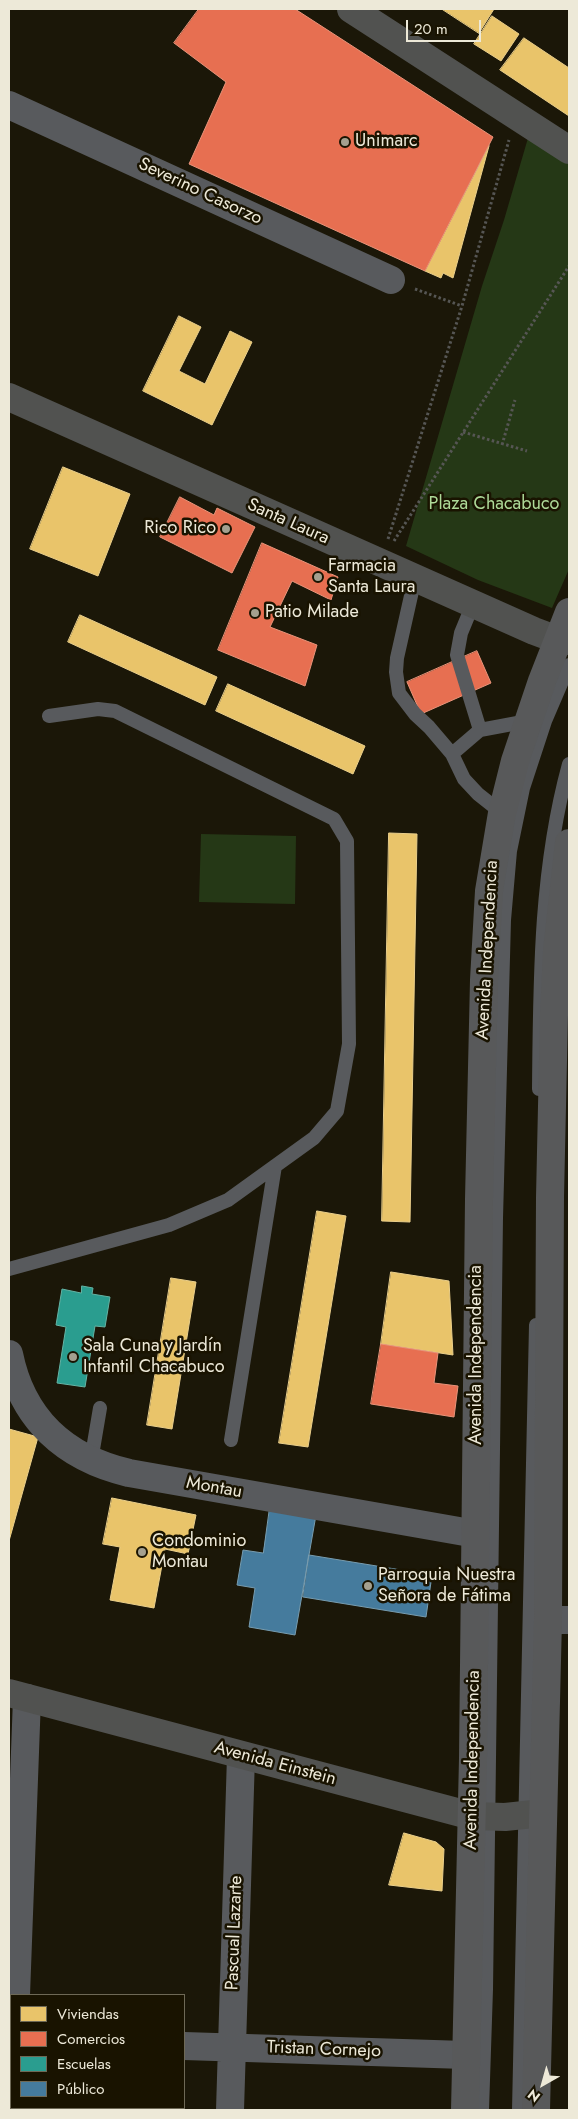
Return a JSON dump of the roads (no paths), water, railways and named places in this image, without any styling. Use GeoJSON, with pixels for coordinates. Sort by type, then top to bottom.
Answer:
{"type":"FeatureCollection","features":[{"type":"Feature","properties":{"kind":"main road","name":"Avenida Independencia"},"geometry":{"type":"LineString","coordinates":[[465,2110],[465,2055],[480,1816],[476,1534],[479,1199],[484,980],[489,891],[502,813],[528,721],[563,640],[569,612]]}},
{"type":"Feature","properties":{"kind":"main road"},"geometry":{"type":"LineString","coordinates":[[536,2110],[534,1815],[558,1620],[550,1197],[554,1015],[558,942],[569,843]]}},
{"type":"Feature","properties":{"kind":"street"},"geometry":{"type":"LineString","coordinates":[[351,9],[569,150]]}},
{"type":"Feature","properties":{"kind":"street","name":"Severino Casorzo"},"geometry":{"type":"LineString","coordinates":[[9,105],[392,280]]}},
{"type":"Feature","properties":{"kind":"street","name":"Santa Laura"},"geometry":{"type":"LineString","coordinates":[[9,397],[472,604],[563,640]]}},
{"type":"Feature","properties":{"kind":"street","name":"Montau"},"geometry":{"type":"LineString","coordinates":[[9,1354],[21,1391],[38,1419],[57,1440],[91,1461],[129,1473],[476,1534]]}},
{"type":"Feature","properties":{"kind":"street"},"geometry":{"type":"LineString","coordinates":[[16,1994],[18,1695]]}},
{"type":"Feature","properties":{"kind":"street","name":"Avenida Einstein"},"geometry":{"type":"LineString","coordinates":[[18,1695],[241,1756],[480,1816],[534,1815]]}},
{"type":"Feature","properties":{"kind":"street","name":"Pascual Lazarte"},"geometry":{"type":"LineString","coordinates":[[230,2110],[241,1756]]}},
{"type":"Feature","properties":{"kind":"street","name":"Tristan Cornejo"},"geometry":{"type":"LineString","coordinates":[[185,2046],[465,2055]]}},
{"type":"Feature","properties":{"kind":"lane"},"geometry":{"type":"LineString","coordinates":[[415,578],[397,658],[396,672],[399,693],[415,714],[452,754],[464,779],[478,794],[502,813]]}},
{"type":"Feature","properties":{"kind":"lane"},"geometry":{"type":"LineString","coordinates":[[472,604],[459,642],[457,655],[480,730]]}},
{"type":"Feature","properties":{"kind":"lane"},"geometry":{"type":"LineString","coordinates":[[482,2110],[486,1989],[480,1816],[504,920],[510,851],[523,788],[545,721],[569,666]]}},
{"type":"Feature","properties":{"kind":"lane"},"geometry":{"type":"LineString","coordinates":[[9,1269],[168,1225],[228,1200],[314,1138],[337,1112],[349,1044],[347,841],[334,818],[115,712],[98,709],[49,716]]}},
{"type":"Feature","properties":{"kind":"lane"},"geometry":{"type":"LineString","coordinates":[[452,754],[480,730],[528,721]]}},
{"type":"Feature","properties":{"kind":"lane"},"geometry":{"type":"LineString","coordinates":[[519,2110],[534,1815],[534,1446],[540,963],[550,857],[569,764]]}},
{"type":"Feature","properties":{"kind":"lane"},"geometry":{"type":"LineString","coordinates":[[231,1440],[276,1166]]}},
{"type":"Feature","properties":{"kind":"lane"},"geometry":{"type":"LineString","coordinates":[[91,1461],[100,1408]]}},
{"type":"Feature","properties":{"kind":"place","name":"Unimarc"},"geometry":{"type":"Point","coordinates":[345,142]}},
{"type":"Feature","properties":{"kind":"place","name":"Rico Rico"},"geometry":{"type":"Point","coordinates":[226,529]}},
{"type":"Feature","properties":{"kind":"place","name":"Farmacia Santa Laura"},"geometry":{"type":"Point","coordinates":[318,577]}},
{"type":"Feature","properties":{"kind":"place","name":"Patio Milade"},"geometry":{"type":"Point","coordinates":[255,613]}},
{"type":"Feature","properties":{"kind":"place","name":"Sala Cuna y Jardín Infantil Chacabuco"},"geometry":{"type":"Point","coordinates":[73,1357]}},
{"type":"Feature","properties":{"kind":"place","name":"Condominio Montau"},"geometry":{"type":"Point","coordinates":[142,1552]}},
{"type":"Feature","properties":{"kind":"place","name":"Parroquia Nuestra Señora de Fátima"},"geometry":{"type":"Point","coordinates":[368,1586]}},
{"type":"Feature","properties":{"kind":"park label","name":"Plaza Chacabuco"},"geometry":{"type":"Point","coordinates":[494,505]}}]}
